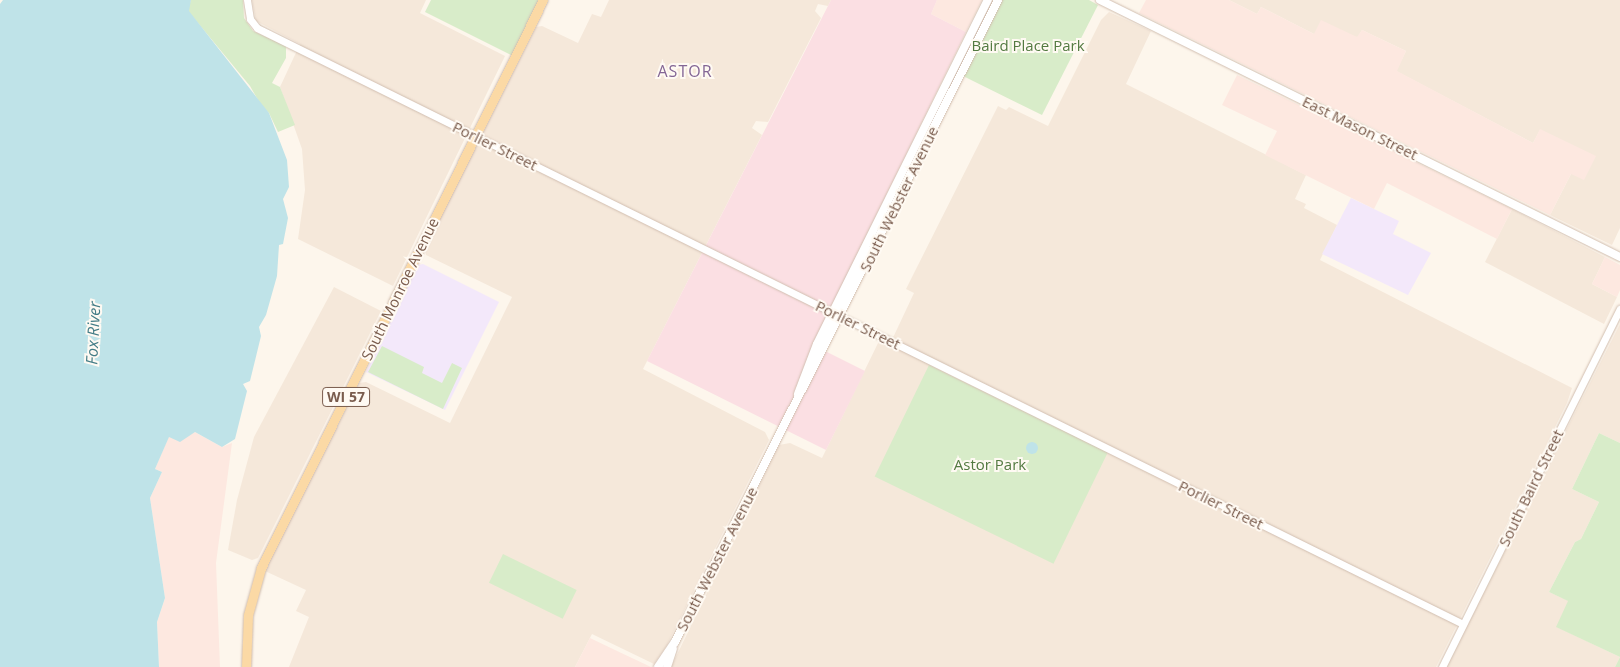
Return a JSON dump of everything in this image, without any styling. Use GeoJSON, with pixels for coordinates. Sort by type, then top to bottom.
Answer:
{"type":"FeatureCollection","features":[{"type":"Feature","properties":{"kind":"main road","name":"South Monroe Avenue"},"geometry":{"type":"LineString","coordinates":[[246,667],[248,615],[261,568],[543,0]]}},
{"type":"Feature","properties":{"kind":"main road","name":"South Webster Avenue"},"geometry":{"type":"LineString","coordinates":[[658,667],[675,642],[798,396],[988,0]]}},
{"type":"Feature","properties":{"kind":"main road","name":"South Webster Avenue"},"geometry":{"type":"LineString","coordinates":[[836,314],[998,0]]}},
{"type":"Feature","properties":{"kind":"main road","name":"East Mason Street"},"geometry":{"type":"LineString","coordinates":[[1103,1],[1620,257]]}},
{"type":"Feature","properties":{"kind":"main road","name":"South Webster Avenue"},"geometry":{"type":"LineString","coordinates":[[667,667],[675,642]]}},
{"type":"Feature","properties":{"kind":"street","name":"Porlier Street"},"geometry":{"type":"LineString","coordinates":[[247,0],[248,15],[254,25],[1464,624]]}},
{"type":"Feature","properties":{"kind":"street","name":"South Baird Street"},"geometry":{"type":"LineString","coordinates":[[1442,667],[1620,309]]}},
{"type":"Feature","properties":{"kind":"shaded area"},"geometry":{"type":"Polygon","coordinates":[[[252,0],[426,0],[420,13],[505,56],[393,286],[298,239],[305,190],[302,149],[280,87],[300,44],[256,21],[252,0]]]}},
{"type":"Feature","properties":{"kind":"shaded area"},"geometry":{"type":"Polygon","coordinates":[[[609,0],[831,0],[828,6],[818,4],[815,11],[821,18],[768,122],[756,121],[752,128],[762,135],[643,369],[765,432],[769,440],[667,645],[654,664],[592,634],[575,667],[289,667],[309,617],[296,611],[306,590],[265,571],[274,552],[359,383],[366,382],[450,423],[512,297],[426,255],[425,248],[536,27],[542,26],[578,43],[592,14],[601,17],[609,0]]]}},
{"type":"Feature","properties":{"kind":"shaded area"},"geometry":{"type":"Polygon","coordinates":[[[831,0],[937,0],[931,14],[966,32],[813,345],[865,371],[826,450],[647,361],[831,0]]]}},
{"type":"Feature","properties":{"kind":"shaded area"},"geometry":{"type":"Polygon","coordinates":[[[937,0],[982,0],[966,32],[931,14],[937,0]]]}},
{"type":"Feature","properties":{"kind":"shaded area"},"geometry":{"type":"Polygon","coordinates":[[[1146,0],[1229,0],[1257,14],[1261,7],[1314,34],[1321,20],[1357,37],[1362,30],[1406,51],[1397,71],[1533,143],[1540,129],[1596,156],[1584,180],[1571,174],[1550,215],[1139,13],[1146,0]]]}},
{"type":"Feature","properties":{"kind":"shaded area"},"geometry":{"type":"Polygon","coordinates":[[[1229,0],[1620,0],[1620,228],[1612,245],[1550,215],[1571,174],[1540,130],[1533,143],[1396,71],[1406,51],[1362,30],[1358,37],[1314,34],[1261,7],[1257,14],[1229,0]]]}},
{"type":"Feature","properties":{"kind":"shaded area"},"geometry":{"type":"Polygon","coordinates":[[[1109,12],[1151,31],[1126,84],[1306,175],[1295,199],[1306,204],[1304,208],[1337,225],[1320,260],[1572,388],[1567,403],[1436,667],[671,667],[779,445],[790,443],[822,458],[880,339],[890,344],[914,293],[906,289],[998,106],[1006,110],[1009,107],[1048,126],[1101,20],[1109,12]]]}},
{"type":"Feature","properties":{"kind":"shaded area"},"geometry":{"type":"Polygon","coordinates":[[[1237,75],[1512,209],[1497,239],[1387,183],[1374,209],[1265,155],[1277,131],[1222,105],[1237,75]]]}},
{"type":"Feature","properties":{"kind":"shaded area"},"geometry":{"type":"Polygon","coordinates":[[[1351,198],[1399,221],[1393,234],[1431,253],[1408,295],[1322,254],[1351,198]]]}},
{"type":"Feature","properties":{"kind":"shaded area"},"geometry":{"type":"Polygon","coordinates":[[[1512,209],[1605,257],[1592,284],[1617,297],[1604,324],[1485,262],[1512,209]]]}},
{"type":"Feature","properties":{"kind":"shaded area"},"geometry":{"type":"Polygon","coordinates":[[[1605,257],[1620,265],[1620,290],[1617,297],[1592,284],[1605,257]]]}},
{"type":"Feature","properties":{"kind":"shaded area"},"geometry":{"type":"Polygon","coordinates":[[[423,264],[499,302],[445,410],[366,372],[418,265],[423,264]]]}},
{"type":"Feature","properties":{"kind":"shaded area"},"geometry":{"type":"Polygon","coordinates":[[[334,287],[381,311],[258,558],[252,560],[228,550],[237,500],[254,437],[334,287]]]}},
{"type":"Feature","properties":{"kind":"shaded area"},"geometry":{"type":"Polygon","coordinates":[[[1620,324],[1620,443],[1599,433],[1572,489],[1599,502],[1581,539],[1575,542],[1549,592],[1569,601],[1557,627],[1620,657],[1615,667],[1446,667],[1620,324]]]}},
{"type":"Feature","properties":{"kind":"shaded area"},"geometry":{"type":"Polygon","coordinates":[[[195,432],[222,447],[232,443],[216,563],[220,667],[159,667],[157,622],[165,598],[150,498],[162,472],[155,469],[169,436],[182,438],[195,432]]]}},
{"type":"Feature","properties":{"kind":"shaded area"},"geometry":{"type":"Polygon","coordinates":[[[590,638],[615,650],[651,667],[575,667],[590,638]]]}},
{"type":"Feature","properties":{"kind":"green space"},"geometry":{"type":"Polygon","coordinates":[[[179,0],[189,6],[191,0],[243,0],[244,18],[253,31],[286,46],[286,58],[272,83],[280,87],[295,125],[278,132],[269,113],[262,107],[250,86],[179,0]]]}},
{"type":"Feature","properties":{"kind":"green space"},"geometry":{"type":"Polygon","coordinates":[[[431,0],[543,0],[515,57],[425,12],[431,0]]]}},
{"type":"Feature","properties":{"kind":"green space","name":"Baird Place Park"},"geometry":{"type":"Polygon","coordinates":[[[1002,0],[1089,0],[1098,5],[1042,115],[963,76],[1002,0]]]}},
{"type":"Feature","properties":{"kind":"green space"},"geometry":{"type":"Polygon","coordinates":[[[382,346],[424,367],[422,373],[442,383],[452,363],[462,368],[443,409],[368,372],[382,346]]]}},
{"type":"Feature","properties":{"kind":"green space","name":"Astor Park"},"geometry":{"type":"Polygon","coordinates":[[[929,365],[1108,452],[1054,564],[875,476],[929,365]]]}},
{"type":"Feature","properties":{"kind":"green space"},"geometry":{"type":"Polygon","coordinates":[[[1599,433],[1620,443],[1620,657],[1556,627],[1568,601],[1549,592],[1575,542],[1581,539],[1599,502],[1572,489],[1599,433]]]}},
{"type":"Feature","properties":{"kind":"green space"},"geometry":{"type":"Polygon","coordinates":[[[503,554],[577,590],[563,619],[489,583],[503,554]]]}},
{"type":"Feature","properties":{"kind":"green space"},"geometry":{"type":"Polygon","coordinates":[[[1620,657],[1620,667],[1615,667],[1620,657]]]}},
{"type":"Feature","properties":{"kind":"water","name":"Fox River"},"geometry":{"type":"Polygon","coordinates":[[[3,0],[191,0],[189,11],[269,113],[287,160],[289,187],[283,199],[288,218],[283,244],[279,245],[277,276],[266,315],[259,327],[261,336],[250,381],[243,384],[247,391],[235,439],[222,447],[195,432],[180,442],[169,437],[155,469],[162,472],[150,498],[165,598],[157,622],[159,667],[0,667],[0,4],[3,0]]]}},
{"type":"Feature","properties":{"kind":"water"},"geometry":{"type":"Polygon","coordinates":[[[1034,442],[1037,443],[1037,453],[1030,454],[1027,453],[1026,446],[1027,443],[1034,442]]]}},
{"type":"Feature","properties":{"kind":"district","name":"ASTOR"},"geometry":{"type":"Point","coordinates":[685,71]}}]}
